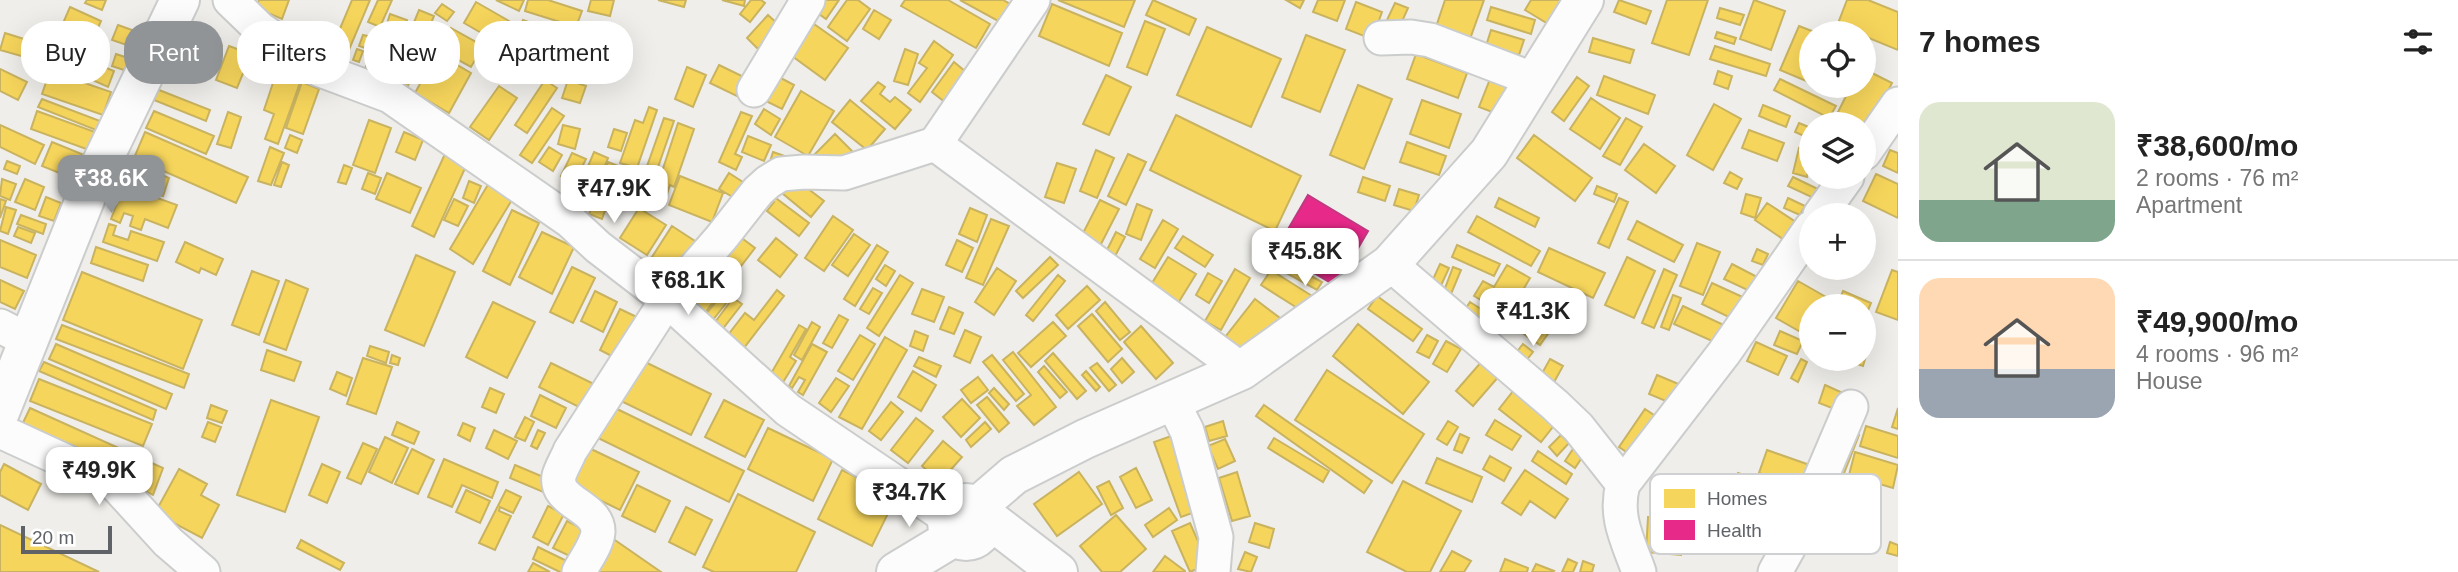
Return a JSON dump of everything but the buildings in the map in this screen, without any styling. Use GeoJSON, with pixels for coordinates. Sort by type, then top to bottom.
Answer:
{"type":"FeatureCollection","features":[{"type":"Feature","properties":{"kind":"street"},"geometry":{"type":"LineString","coordinates":[[0,412],[14,334],[90,187],[180,0]]}},
{"type":"Feature","properties":{"kind":"street"},"geometry":{"type":"LineString","coordinates":[[230,0],[260,29],[318,69],[390,96],[570,221],[598,247],[667,300],[788,410],[968,523],[1058,572]]}},
{"type":"Feature","properties":{"kind":"street"},"geometry":{"type":"LineString","coordinates":[[754,90],[808,0]]}},
{"type":"Feature","properties":{"kind":"street"},"geometry":{"type":"LineString","coordinates":[[579,572],[598,532],[596,522],[566,496],[559,487],[559,476],[570,451],[667,300],[758,191],[781,174],[844,173],[935,144],[1033,0]]}},
{"type":"Feature","properties":{"kind":"street"},"geometry":{"type":"LineString","coordinates":[[896,572],[968,523],[1014,475],[1085,439],[1242,370],[1390,264],[1489,153],[1584,0]]}},
{"type":"Feature","properties":{"kind":"street"},"geometry":{"type":"LineString","coordinates":[[1381,38],[1411,37],[1430,40],[1535,80]]}},
{"type":"Feature","properties":{"kind":"street"},"geometry":{"type":"LineString","coordinates":[[1876,136],[1898,104]]}},
{"type":"Feature","properties":{"kind":"street"},"geometry":{"type":"LineString","coordinates":[[935,144],[1242,370]]}},
{"type":"Feature","properties":{"kind":"street"},"geometry":{"type":"LineString","coordinates":[[1639,572],[1620,515],[1619,501],[1623,484],[1724,353],[1799,245]]}},
{"type":"Feature","properties":{"kind":"street"},"geometry":{"type":"LineString","coordinates":[[1390,264],[1504,358],[1555,405],[1578,427],[1623,484]]}},
{"type":"Feature","properties":{"kind":"street"},"geometry":{"type":"LineString","coordinates":[[1172,401],[1187,431],[1216,537],[1213,572]]}},
{"type":"Feature","properties":{"kind":"street"},"geometry":{"type":"LineString","coordinates":[[1822,474],[1852,407]]}},
{"type":"Feature","properties":{"kind":"street"},"geometry":{"type":"LineString","coordinates":[[0,431],[115,484],[168,542],[203,572]]}},
{"type":"Feature","properties":{"kind":"street"},"geometry":{"type":"LineString","coordinates":[[968,523],[1018,572]]}},
{"type":"Feature","properties":{"kind":"street"},"geometry":{"type":"LineString","coordinates":[[1776,572],[1785,554]]}}]}
